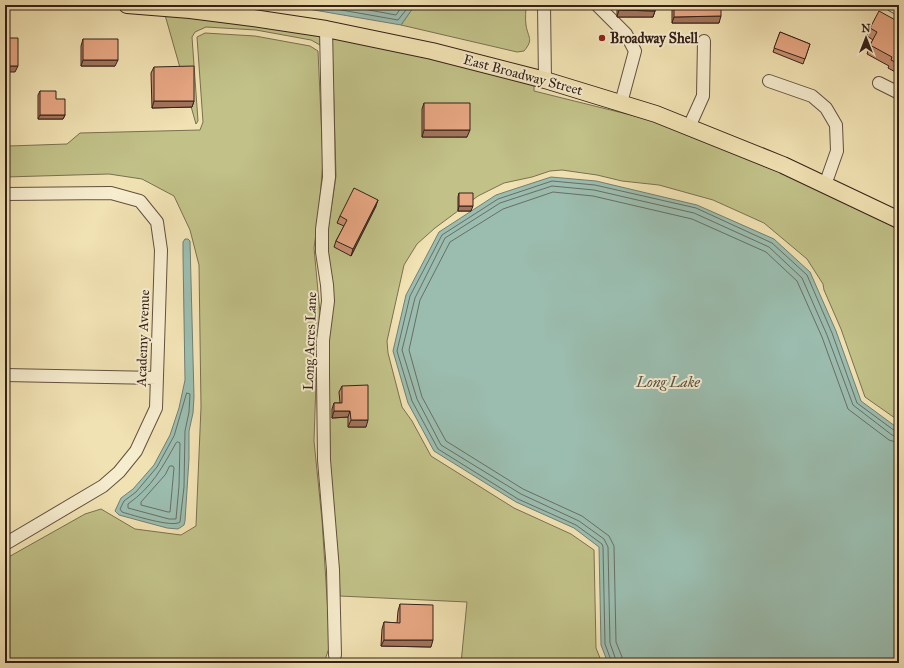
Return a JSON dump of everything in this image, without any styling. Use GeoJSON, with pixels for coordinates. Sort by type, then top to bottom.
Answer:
{"type":"FeatureCollection","features":[{"type":"Feature","properties":{"kind":"main road","name":"East Broadway Street"},"geometry":{"type":"LineString","coordinates":[[127,5],[190,10],[326,29],[432,51],[545,80],[656,114],[689,127],[783,165],[899,220]]}},
{"type":"Feature","properties":{"kind":"street"},"geometry":{"type":"LineString","coordinates":[[544,5],[545,80]]}},
{"type":"Feature","properties":{"kind":"street"},"geometry":{"type":"LineString","coordinates":[[597,5],[626,34],[635,51],[621,103]]}},
{"type":"Feature","properties":{"kind":"street"},"geometry":{"type":"LineString","coordinates":[[892,5],[899,9]]}},
{"type":"Feature","properties":{"kind":"street","name":"Long Acres Lane"},"geometry":{"type":"LineString","coordinates":[[326,29],[330,176],[322,229],[322,252],[328,301],[322,340],[322,375],[324,460],[333,570],[335,655]]}},
{"type":"Feature","properties":{"kind":"street"},"geometry":{"type":"LineString","coordinates":[[689,127],[703,96],[704,41]]}},
{"type":"Feature","properties":{"kind":"street"},"geometry":{"type":"LineString","coordinates":[[769,81],[812,96],[826,108],[836,125],[837,150],[825,185]]}},
{"type":"Feature","properties":{"kind":"street"},"geometry":{"type":"LineString","coordinates":[[878,83],[899,93]]}},
{"type":"Feature","properties":{"kind":"street","name":"Academy Avenue"},"geometry":{"type":"LineString","coordinates":[[5,194],[111,193],[140,200],[156,222],[161,250],[156,408],[136,451],[119,472],[103,486],[5,544]]}},
{"type":"Feature","properties":{"kind":"street"},"geometry":{"type":"LineString","coordinates":[[5,375],[156,378]]}},
{"type":"Feature","properties":{"kind":"green space"},"geometry":{"type":"Polygon","coordinates":[[[415,5],[526,5],[526,22],[530,41],[524,51],[517,52],[401,25],[415,5]]]}},
{"type":"Feature","properties":{"kind":"green space"},"geometry":{"type":"Polygon","coordinates":[[[165,15],[190,17],[320,35],[320,45],[311,40],[256,30],[206,27],[195,32],[192,37],[198,121],[196,124],[165,15]]]}},
{"type":"Feature","properties":{"kind":"green space"},"geometry":{"type":"Polygon","coordinates":[[[205,33],[255,36],[310,46],[318,51],[323,161],[314,248],[320,313],[314,441],[322,520],[330,645],[324,663],[5,663],[5,559],[85,514],[101,509],[135,529],[181,535],[196,526],[201,407],[199,265],[190,230],[174,196],[142,179],[109,174],[5,177],[5,149],[9,146],[67,144],[80,133],[200,130],[203,122],[197,37],[205,33]]]}},
{"type":"Feature","properties":{"kind":"green space"},"geometry":{"type":"Polygon","coordinates":[[[332,37],[431,58],[534,84],[534,91],[659,122],[781,172],[878,218],[899,230],[899,420],[865,397],[823,284],[807,259],[764,223],[713,200],[659,185],[622,181],[597,175],[562,170],[550,171],[532,177],[504,183],[478,196],[435,228],[417,244],[404,265],[387,341],[388,353],[402,407],[412,421],[431,456],[514,508],[571,534],[594,550],[596,648],[602,663],[461,663],[467,602],[340,596],[330,459],[329,340],[333,284],[328,251],[328,230],[336,176],[332,37]]]}},
{"type":"Feature","properties":{"kind":"water"},"geometry":{"type":"Polygon","coordinates":[[[285,5],[415,5],[401,25],[285,5]]]}},
{"type":"Feature","properties":{"kind":"water","name":"Long Lake"},"geometry":{"type":"Polygon","coordinates":[[[551,177],[596,181],[697,205],[774,239],[810,272],[836,331],[861,401],[899,429],[899,663],[608,663],[601,645],[599,547],[574,528],[516,502],[434,451],[408,403],[393,351],[406,295],[439,232],[496,195],[551,177]]]}},
{"type":"Feature","properties":{"kind":"water"},"geometry":{"type":"Polygon","coordinates":[[[185,239],[190,241],[194,397],[193,413],[189,431],[189,459],[185,521],[184,525],[178,529],[167,528],[119,515],[115,511],[121,498],[133,489],[154,465],[170,435],[179,408],[185,380],[183,242],[185,239]]]}},
{"type":"Feature","properties":{"kind":"building"},"geometry":{"type":"Polygon","coordinates":[[[619,5],[655,5],[655,11],[619,10],[619,5]]]}},
{"type":"Feature","properties":{"kind":"building"},"geometry":{"type":"Polygon","coordinates":[[[674,5],[721,5],[721,16],[674,17],[674,5]]]}},
{"type":"Feature","properties":{"kind":"building"},"geometry":{"type":"Polygon","coordinates":[[[879,11],[899,22],[899,64],[891,60],[892,57],[870,45],[877,32],[870,28],[879,11]]]}},
{"type":"Feature","properties":{"kind":"building"},"geometry":{"type":"Polygon","coordinates":[[[780,32],[810,44],[805,59],[774,48],[780,32]]]}},
{"type":"Feature","properties":{"kind":"building"},"geometry":{"type":"Polygon","coordinates":[[[5,38],[18,38],[18,66],[5,66],[5,38]]]}},
{"type":"Feature","properties":{"kind":"building"},"geometry":{"type":"Polygon","coordinates":[[[83,39],[118,39],[118,60],[83,60],[83,39]]]}},
{"type":"Feature","properties":{"kind":"building"},"geometry":{"type":"Polygon","coordinates":[[[194,66],[194,101],[154,101],[154,67],[194,66]]]}},
{"type":"Feature","properties":{"kind":"building"},"geometry":{"type":"Polygon","coordinates":[[[40,91],[56,91],[56,99],[65,99],[65,115],[40,115],[40,91]]]}},
{"type":"Feature","properties":{"kind":"building"},"geometry":{"type":"Polygon","coordinates":[[[424,103],[470,103],[470,130],[424,130],[424,103]]]}},
{"type":"Feature","properties":{"kind":"building"},"geometry":{"type":"Polygon","coordinates":[[[354,188],[378,200],[353,249],[336,241],[347,220],[340,216],[354,188]]]}},
{"type":"Feature","properties":{"kind":"building"},"geometry":{"type":"Polygon","coordinates":[[[459,193],[473,193],[473,206],[459,206],[459,193]]]}},
{"type":"Feature","properties":{"kind":"building"},"geometry":{"type":"Polygon","coordinates":[[[368,385],[368,420],[351,420],[350,411],[334,411],[334,403],[342,403],[342,386],[368,385]]]}},
{"type":"Feature","properties":{"kind":"building"},"geometry":{"type":"Polygon","coordinates":[[[400,604],[433,605],[433,640],[384,640],[384,622],[400,623],[400,604]]]}},
{"type":"Feature","properties":{"kind":"place","name":"Broadway Shell"},"geometry":{"type":"Point","coordinates":[602,38]}}]}
